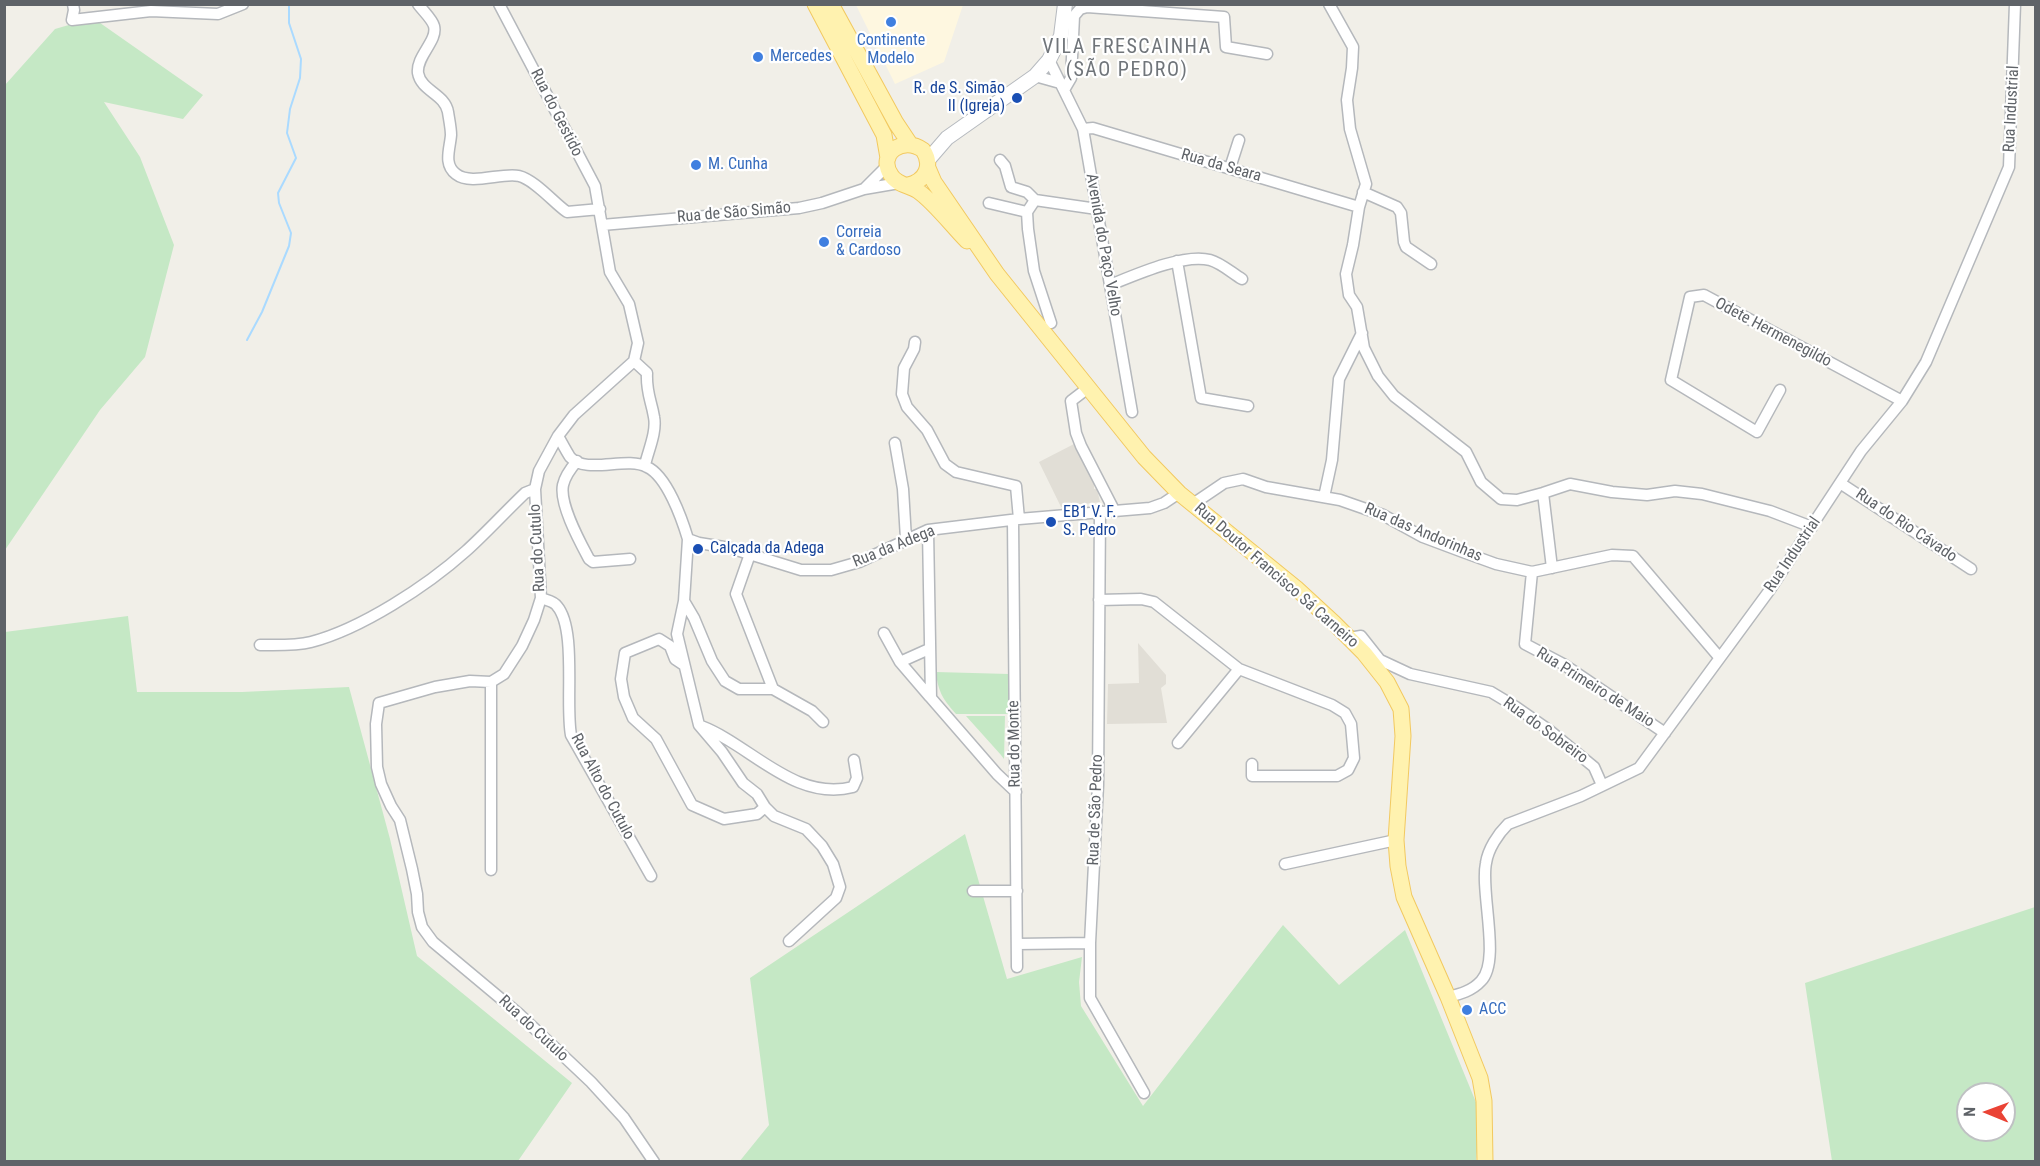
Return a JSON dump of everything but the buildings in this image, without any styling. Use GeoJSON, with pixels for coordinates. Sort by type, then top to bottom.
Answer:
{"type":"FeatureCollection","features":[{"type":"Feature","properties":{"kind":"main road"},"geometry":{"type":"LineString","coordinates":[[819,6],[884,135],[891,176],[904,184],[921,180],[928,164],[947,138],[1035,76],[1049,60],[1061,36],[1065,4]]}},
{"type":"Feature","properties":{"kind":"main road"},"geometry":{"type":"LineString","coordinates":[[819,6],[896,123],[914,145],[922,150],[928,164]]}},
{"type":"Feature","properties":{"kind":"main road"},"geometry":{"type":"LineString","coordinates":[[888,162],[897,147],[947,138]]}},
{"type":"Feature","properties":{"kind":"main road","name":"Rua Doutor Francisco Sá Carneiro"},"geometry":{"type":"LineString","coordinates":[[928,164],[934,182],[997,274],[1144,457],[1179,492],[1296,588],[1364,652],[1387,682],[1401,709],[1403,736],[1396,840],[1404,897],[1448,997],[1477,1071],[1484,1101],[1485,1161]]}},
{"type":"Feature","properties":{"kind":"main road","name":"Rua Doutor Francisco Sá Carneiro"},"geometry":{"type":"LineString","coordinates":[[904,184],[921,192],[997,274]]}},
{"type":"Feature","properties":{"kind":"street"},"geometry":{"type":"LineString","coordinates":[[73,4],[72,20],[151,11],[218,14],[243,4]]}},
{"type":"Feature","properties":{"kind":"street"},"geometry":{"type":"LineString","coordinates":[[418,4],[434,25],[435,32],[419,61],[418,75],[424,84],[442,99],[448,109],[451,134],[448,156],[450,167],[457,175],[466,179],[520,176],[535,185],[567,212],[600,209]]}},
{"type":"Feature","properties":{"kind":"street","name":"Rua do Gestido"},"geometry":{"type":"LineString","coordinates":[[499,4],[595,186],[602,225]]}},
{"type":"Feature","properties":{"kind":"street"},"geometry":{"type":"LineString","coordinates":[[1329,4],[1353,46],[1347,100],[1350,129],[1366,184],[1359,207],[1346,274],[1349,295],[1357,307],[1364,348],[1378,376],[1389,390],[1421,419],[1466,452],[1481,483],[1501,499],[1517,500],[1570,483],[1612,492],[1647,495],[1675,491],[1702,494],[1770,511],[1812,527]]}},
{"type":"Feature","properties":{"kind":"street","name":"Rua Industrial"},"geometry":{"type":"LineString","coordinates":[[1448,997],[1466,992],[1482,980],[1489,965],[1484,874],[1491,848],[1503,829],[1508,824],[1581,796],[1639,768],[1769,591],[1860,451],[1902,401],[1926,363],[2009,167],[2015,4]]}},
{"type":"Feature","properties":{"kind":"street"},"geometry":{"type":"LineString","coordinates":[[1035,76],[1062,87],[1071,78],[1074,16],[1080,9],[1087,7],[1224,17],[1226,47],[1267,54]]}},
{"type":"Feature","properties":{"kind":"street","name":"Avenida do Paço Velho"},"geometry":{"type":"LineString","coordinates":[[1049,60],[1083,129],[1132,412]]}},
{"type":"Feature","properties":{"kind":"street","name":"Rua da Seara"},"geometry":{"type":"LineString","coordinates":[[1083,129],[1093,128],[1359,207]]}},
{"type":"Feature","properties":{"kind":"street"},"geometry":{"type":"LineString","coordinates":[[1230,168],[1239,140]]}},
{"type":"Feature","properties":{"kind":"street"},"geometry":{"type":"LineString","coordinates":[[1000,160],[1005,166],[1011,187],[1027,192],[1035,200],[1097,209]]}},
{"type":"Feature","properties":{"kind":"street","name":"Rua de São Simão"},"geometry":{"type":"LineString","coordinates":[[864,189],[888,162]]}},
{"type":"Feature","properties":{"kind":"street","name":"Rua de São Simão"},"geometry":{"type":"LineString","coordinates":[[602,225],[799,208],[864,189],[904,184]]}},
{"type":"Feature","properties":{"kind":"street"},"geometry":{"type":"LineString","coordinates":[[1363,192],[1397,207],[1401,213],[1406,247],[1431,264]]}},
{"type":"Feature","properties":{"kind":"street"},"geometry":{"type":"LineString","coordinates":[[1035,200],[1027,212],[1034,271],[1051,323]]}},
{"type":"Feature","properties":{"kind":"street"},"geometry":{"type":"LineString","coordinates":[[989,202],[1027,212]]}},
{"type":"Feature","properties":{"kind":"street"},"geometry":{"type":"LineString","coordinates":[[602,225],[610,272],[629,304],[638,344],[634,361],[647,373],[647,394],[655,425],[645,465]]}},
{"type":"Feature","properties":{"kind":"street"},"geometry":{"type":"LineString","coordinates":[[1110,285],[1177,261],[1189,259],[1210,260],[1242,279]]}},
{"type":"Feature","properties":{"kind":"street"},"geometry":{"type":"LineString","coordinates":[[1177,261],[1201,398],[1248,406]]}},
{"type":"Feature","properties":{"kind":"street","name":"Odete Hermenegildo"},"geometry":{"type":"LineString","coordinates":[[1780,390],[1757,432],[1671,380],[1690,297],[1704,296],[1902,401]]}},
{"type":"Feature","properties":{"kind":"street"},"geometry":{"type":"LineString","coordinates":[[1324,497],[1332,460],[1339,379],[1362,333]]}},
{"type":"Feature","properties":{"kind":"street","name":"Rua do Monte"},"geometry":{"type":"LineString","coordinates":[[915,342],[914,350],[904,368],[902,394],[907,407],[927,430],[945,464],[956,472],[1016,486],[1017,967]]}},
{"type":"Feature","properties":{"kind":"street","name":"Rua do Cutulo"},"geometry":{"type":"LineString","coordinates":[[634,361],[574,415],[558,436],[539,471],[535,489],[541,598],[522,646],[504,674],[491,682],[470,681],[435,687],[379,703],[376,747],[381,784],[400,820],[422,927],[433,942],[518,1013],[591,1082],[624,1118],[654,1161]]}},
{"type":"Feature","properties":{"kind":"street"},"geometry":{"type":"LineString","coordinates":[[1088,388],[1071,401],[1076,433],[1114,510]]}},
{"type":"Feature","properties":{"kind":"street"},"geometry":{"type":"LineString","coordinates":[[558,436],[571,458],[583,464],[635,463],[645,465],[652,470],[669,492],[681,514],[688,539],[684,601],[677,634],[699,725],[722,752],[743,783],[757,794],[774,816],[806,829],[822,846],[832,864],[840,887],[836,898],[789,941]]}},
{"type":"Feature","properties":{"kind":"street"},"geometry":{"type":"LineString","coordinates":[[895,443],[903,489],[906,539]]}},
{"type":"Feature","properties":{"kind":"street"},"geometry":{"type":"LineString","coordinates":[[576,461],[566,476],[562,489],[571,525],[589,559],[593,562],[630,558]]}},
{"type":"Feature","properties":{"kind":"street","name":"Rua das Andorinhas"},"geometry":{"type":"LineString","coordinates":[[1194,504],[1224,483],[1243,480],[1266,487],[1340,500],[1383,515],[1423,537],[1496,564],[1532,572],[1612,555],[1633,556],[1719,657]]}},
{"type":"Feature","properties":{"kind":"street","name":"Rua do Rio Cávado"},"geometry":{"type":"LineString","coordinates":[[1840,483],[1971,570]]}},
{"type":"Feature","properties":{"kind":"street"},"geometry":{"type":"LineString","coordinates":[[260,645],[310,643],[356,625],[437,574],[464,552],[525,493],[535,489]]}},
{"type":"Feature","properties":{"kind":"street","name":"Rua da Adega"},"geometry":{"type":"LineString","coordinates":[[688,539],[750,554],[801,570],[831,570],[859,562],[928,530],[1016,519],[1150,508],[1164,503],[1179,492]]}},
{"type":"Feature","properties":{"kind":"street"},"geometry":{"type":"LineString","coordinates":[[1543,493],[1551,568]]}},
{"type":"Feature","properties":{"kind":"street","name":"Rua de São Pedro"},"geometry":{"type":"LineString","coordinates":[[1100,511],[1098,785],[1090,943],[1090,998],[1144,1094]]}},
{"type":"Feature","properties":{"kind":"street"},"geometry":{"type":"LineString","coordinates":[[928,530],[931,698]]}},
{"type":"Feature","properties":{"kind":"street"},"geometry":{"type":"LineString","coordinates":[[750,554],[736,594],[773,689]]}},
{"type":"Feature","properties":{"kind":"street","name":"Rua Primeiro de Maio"},"geometry":{"type":"LineString","coordinates":[[1532,572],[1525,644],[1563,664],[1665,733]]}},
{"type":"Feature","properties":{"kind":"street","name":"Rua Alto do Cutulo"},"geometry":{"type":"LineString","coordinates":[[541,598],[556,603],[564,617],[570,683],[571,735],[651,876]]}},
{"type":"Feature","properties":{"kind":"street"},"geometry":{"type":"LineString","coordinates":[[1099,600],[1141,599],[1154,602],[1239,669],[1332,705],[1345,713],[1351,724],[1354,758],[1348,770],[1337,776],[1252,776],[1252,764]]}},
{"type":"Feature","properties":{"kind":"street"},"geometry":{"type":"LineString","coordinates":[[684,601],[694,618],[712,661],[725,681],[739,689],[773,689],[812,711],[823,722]]}},
{"type":"Feature","properties":{"kind":"street"},"geometry":{"type":"LineString","coordinates":[[884,633],[900,662],[997,774],[1016,792]]}},
{"type":"Feature","properties":{"kind":"street","name":"Rua do Sobreiro"},"geometry":{"type":"LineString","coordinates":[[1349,638],[1361,636],[1380,660],[1410,674],[1491,692],[1516,707],[1573,749],[1594,767],[1602,786]]}},
{"type":"Feature","properties":{"kind":"street"},"geometry":{"type":"LineString","coordinates":[[684,665],[675,659],[670,646],[659,639],[625,653],[621,679],[624,697],[633,718],[656,740],[692,805],[724,819],[757,814],[765,807]]}},
{"type":"Feature","properties":{"kind":"street"},"geometry":{"type":"LineString","coordinates":[[900,662],[929,650]]}},
{"type":"Feature","properties":{"kind":"street"},"geometry":{"type":"LineString","coordinates":[[1178,743],[1239,669]]}},
{"type":"Feature","properties":{"kind":"street"},"geometry":{"type":"LineString","coordinates":[[491,682],[492,870]]}},
{"type":"Feature","properties":{"kind":"street"},"geometry":{"type":"LineString","coordinates":[[699,725],[717,732],[760,762],[807,786],[838,791],[853,787],[857,778],[854,760]]}},
{"type":"Feature","properties":{"kind":"street"},"geometry":{"type":"LineString","coordinates":[[1285,864],[1396,840]]}},
{"type":"Feature","properties":{"kind":"street"},"geometry":{"type":"LineString","coordinates":[[974,891],[1017,891]]}},
{"type":"Feature","properties":{"kind":"street"},"geometry":{"type":"LineString","coordinates":[[1017,944],[1090,943]]}},
{"type":"Feature","properties":{"kind":"shaded area","name":"Continente Modelo"},"geometry":{"type":"Polygon","coordinates":[[[856,5],[963,5],[944,62],[895,84],[856,5]]]}},
{"type":"Feature","properties":{"kind":"shaded area"},"geometry":{"type":"Polygon","coordinates":[[[1074,444],[1094,483],[1094,489],[1097,489],[1100,502],[1061,507],[1039,462],[1074,444]]]}},
{"type":"Feature","properties":{"kind":"shaded area"},"geometry":{"type":"Polygon","coordinates":[[[1138,643],[1166,675],[1166,684],[1161,688],[1167,723],[1107,724],[1108,684],[1139,683],[1138,643]]]}},
{"type":"Feature","properties":{"kind":"green space"},"geometry":{"type":"Polygon","coordinates":[[[93,18],[203,95],[183,119],[104,102],[140,157],[174,245],[145,357],[100,410],[5,550],[5,85],[55,29],[93,18]]]}},
{"type":"Feature","properties":{"kind":"green space"},"geometry":{"type":"Polygon","coordinates":[[[128,616],[137,692],[242,692],[349,687],[390,839],[417,956],[572,1083],[518,1161],[5,1161],[5,632],[128,616]]]}},
{"type":"Feature","properties":{"kind":"green space"},"geometry":{"type":"Polygon","coordinates":[[[936,672],[1009,674],[1009,714],[956,714],[942,695],[936,672]]]}},
{"type":"Feature","properties":{"kind":"green space"},"geometry":{"type":"Polygon","coordinates":[[[966,716],[1005,716],[1004,759],[1001,755],[966,716]]]}},
{"type":"Feature","properties":{"kind":"green space"},"geometry":{"type":"Polygon","coordinates":[[[965,834],[1007,979],[1082,957],[1079,982],[1081,1006],[1143,1106],[1283,925],[1339,985],[1405,930],[1480,1112],[1476,1161],[739,1162],[769,1125],[750,978],[965,834]]]}},
{"type":"Feature","properties":{"kind":"green space"},"geometry":{"type":"Polygon","coordinates":[[[2035,907],[2035,1161],[1832,1161],[1805,983],[2035,907]]]}},
{"type":"Feature","properties":{"kind":"waterway"},"geometry":{"type":"LineString","coordinates":[[247,340],[262,312],[289,246],[291,233],[279,203],[278,193],[296,158],[287,133],[290,109],[300,78],[301,59],[289,23],[289,4]]}},
{"type":"Feature","properties":{"kind":"place","name":"Continente Modelo"},"geometry":{"type":"Point","coordinates":[891,22]}},
{"type":"Feature","properties":{"kind":"place","name":"Mercedes"},"geometry":{"type":"Point","coordinates":[758,57]}},
{"type":"Feature","properties":{"kind":"place","name":"R. de S. Simão II (Igreja)"},"geometry":{"type":"Point","coordinates":[1017,98]}},
{"type":"Feature","properties":{"kind":"place","name":"M. Cunha"},"geometry":{"type":"Point","coordinates":[696,165]}},
{"type":"Feature","properties":{"kind":"place","name":"Correia & Cardoso"},"geometry":{"type":"Point","coordinates":[824,242]}},
{"type":"Feature","properties":{"kind":"place","name":"EB1 V. F. S. Pedro"},"geometry":{"type":"Point","coordinates":[1051,522]}},
{"type":"Feature","properties":{"kind":"place","name":"Calçada da Adega"},"geometry":{"type":"Point","coordinates":[698,549]}},
{"type":"Feature","properties":{"kind":"place","name":"ACC"},"geometry":{"type":"Point","coordinates":[1467,1010]}},
{"type":"Feature","properties":{"kind":"district","name":"VILA FRESCAINHA (SÃO PEDRO)"},"geometry":{"type":"Point","coordinates":[1127,60]}}]}
